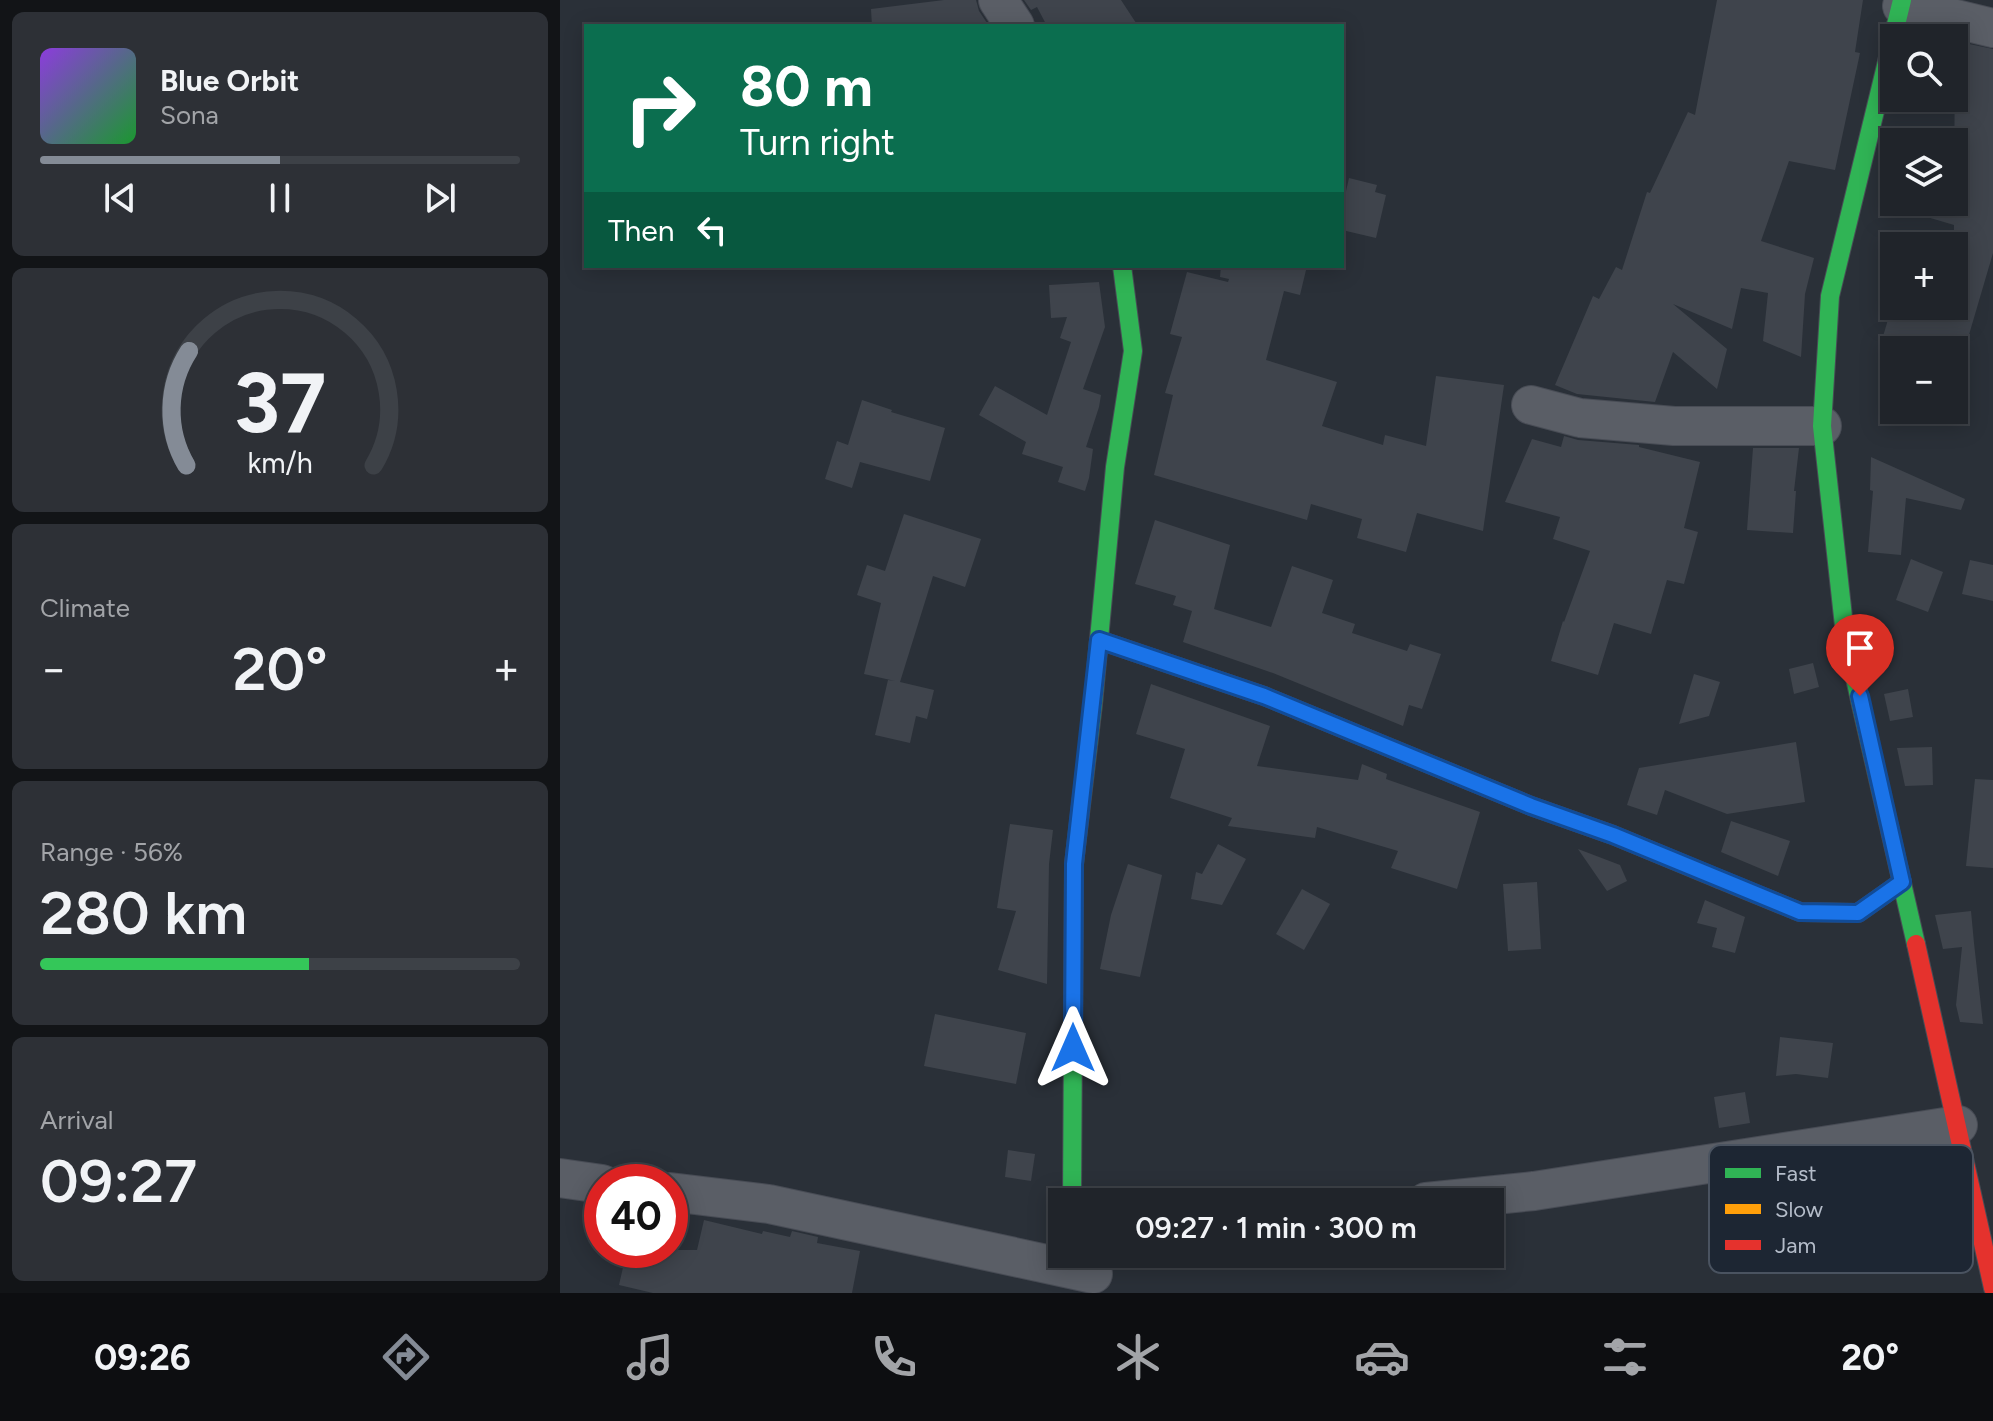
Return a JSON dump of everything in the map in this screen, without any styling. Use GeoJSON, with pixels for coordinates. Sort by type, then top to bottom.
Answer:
{"type":"FeatureCollection","features":[{"type":"Feature","properties":{"kind":"street"},"geometry":{"type":"LineString","coordinates":[[998,0],[1014,24]]}},
{"type":"Feature","properties":{"kind":"street"},"geometry":{"type":"LineString","coordinates":[[1962,1145],[1845,635],[1822,426],[1830,296],[1902,3],[1993,28]]}},
{"type":"Feature","properties":{"kind":"street"},"geometry":{"type":"LineString","coordinates":[[1072,1188],[1074,864],[1115,467],[1133,351],[1122,268]]}},
{"type":"Feature","properties":{"kind":"street"},"geometry":{"type":"LineString","coordinates":[[1531,405],[1580,418],[1674,426],[1822,426]]}},
{"type":"Feature","properties":{"kind":"street"},"geometry":{"type":"LineString","coordinates":[[1099,640],[1264,696],[1800,912],[1858,913],[1902,882]]}},
{"type":"Feature","properties":{"kind":"street"},"geometry":{"type":"LineString","coordinates":[[1830,1145],[1958,1125]]}},
{"type":"Feature","properties":{"kind":"street"},"geometry":{"type":"LineString","coordinates":[[1504,1194],[1709,1164]]}},
{"type":"Feature","properties":{"kind":"street"},"geometry":{"type":"LineString","coordinates":[[560,1178],[584,1181]]}},
{"type":"Feature","properties":{"kind":"street"},"geometry":{"type":"LineString","coordinates":[[688,1194],[769,1204],[1090,1274]]}},
{"type":"Feature","properties":{"kind":"street"},"geometry":{"type":"LineString","coordinates":[[1973,1195],[1993,1288]]}},
{"type":"Feature","properties":{"kind":"building"},"geometry":{"type":"Polygon","coordinates":[[[944,0],[976,0],[988,24],[872,24],[871,9],[944,0]]]}},
{"type":"Feature","properties":{"kind":"building"},"geometry":{"type":"Polygon","coordinates":[[[1024,0],[1121,0],[1137,24],[1046,24],[1037,7],[1031,10],[1024,0]]]}},
{"type":"Feature","properties":{"kind":"building"},"geometry":{"type":"Polygon","coordinates":[[[1717,0],[1863,0],[1855,52],[1860,53],[1835,170],[1789,161],[1761,241],[1814,258],[1805,294],[1801,357],[1763,341],[1768,293],[1741,288],[1732,329],[1673,304],[1727,349],[1717,389],[1673,352],[1655,402],[1577,394],[1555,385],[1593,296],[1599,299],[1616,267],[1622,270],[1647,192],[1650,193],[1688,112],[1695,115],[1717,0]]]}},
{"type":"Feature","properties":{"kind":"building"},"geometry":{"type":"Polygon","coordinates":[[[1968,44],[1993,49],[1993,253],[1968,338],[1883,336],[1888,320],[1968,320],[1968,232],[1954,232],[1954,225],[1924,216],[1968,216],[1968,128],[1954,128],[1955,112],[1968,112],[1968,44]]]}},
{"type":"Feature","properties":{"kind":"building"},"geometry":{"type":"Polygon","coordinates":[[[1349,178],[1377,185],[1375,192],[1386,195],[1376,238],[1344,230],[1344,200],[1349,178]]]}},
{"type":"Feature","properties":{"kind":"building"},"geometry":{"type":"Polygon","coordinates":[[[1221,268],[1307,268],[1300,295],[1284,291],[1266,360],[1337,382],[1322,426],[1383,445],[1385,435],[1426,446],[1436,376],[1504,385],[1483,531],[1417,513],[1406,552],[1357,538],[1362,519],[1311,504],[1307,520],[1154,475],[1173,395],[1165,393],[1182,337],[1170,334],[1187,272],[1228,282],[1229,279],[1220,277],[1221,268]]]}},
{"type":"Feature","properties":{"kind":"building"},"geometry":{"type":"Polygon","coordinates":[[[1099,282],[1105,327],[1083,389],[1101,395],[1086,447],[1093,449],[1085,491],[1058,482],[1063,467],[1022,454],[1026,442],[979,415],[995,386],[1047,415],[1071,342],[1060,338],[1067,317],[1051,318],[1049,285],[1099,282]]]}},
{"type":"Feature","properties":{"kind":"building"},"geometry":{"type":"Polygon","coordinates":[[[862,400],[945,428],[930,481],[860,462],[852,488],[825,479],[837,441],[848,445],[862,400]]]}},
{"type":"Feature","properties":{"kind":"building"},"geometry":{"type":"Polygon","coordinates":[[[1564,436],[1639,445],[1700,462],[1684,528],[1698,532],[1684,584],[1667,580],[1651,634],[1614,623],[1598,675],[1551,661],[1590,551],[1553,539],[1560,517],[1505,502],[1532,439],[1561,447],[1564,436]]]}},
{"type":"Feature","properties":{"kind":"building"},"geometry":{"type":"Polygon","coordinates":[[[1753,448],[1799,448],[1793,533],[1747,530],[1753,448]]]}},
{"type":"Feature","properties":{"kind":"building"},"geometry":{"type":"Polygon","coordinates":[[[1871,457],[1965,499],[1961,510],[1906,498],[1901,555],[1868,552],[1873,491],[1870,490],[1871,457]]]}},
{"type":"Feature","properties":{"kind":"building"},"geometry":{"type":"Polygon","coordinates":[[[904,514],[981,539],[965,587],[933,576],[900,682],[934,690],[927,719],[916,716],[910,743],[875,735],[888,680],[895,681],[864,674],[881,603],[857,595],[867,565],[885,571],[904,514]]]}},
{"type":"Feature","properties":{"kind":"building"},"geometry":{"type":"Polygon","coordinates":[[[1155,520],[1230,545],[1214,609],[1271,627],[1292,566],[1333,580],[1322,613],[1355,624],[1352,633],[1407,651],[1410,644],[1441,654],[1422,709],[1409,705],[1403,726],[1273,673],[1183,642],[1192,611],[1173,605],[1176,596],[1135,584],[1155,520]]]}},
{"type":"Feature","properties":{"kind":"building"},"geometry":{"type":"Polygon","coordinates":[[[1911,559],[1943,572],[1928,612],[1896,600],[1911,559]]]}},
{"type":"Feature","properties":{"kind":"building"},"geometry":{"type":"Polygon","coordinates":[[[1970,560],[1993,565],[1993,601],[1962,594],[1970,560]]]}},
{"type":"Feature","properties":{"kind":"building"},"geometry":{"type":"Polygon","coordinates":[[[1813,663],[1819,687],[1794,694],[1789,669],[1813,663]]]}},
{"type":"Feature","properties":{"kind":"building"},"geometry":{"type":"Polygon","coordinates":[[[1694,674],[1720,682],[1709,716],[1679,724],[1694,674]]]}},
{"type":"Feature","properties":{"kind":"building"},"geometry":{"type":"Polygon","coordinates":[[[1151,684],[1270,726],[1257,766],[1358,780],[1362,764],[1387,774],[1386,779],[1480,812],[1457,889],[1391,868],[1398,851],[1317,827],[1315,838],[1228,826],[1232,818],[1170,798],[1185,749],[1136,734],[1151,684]]]}},
{"type":"Feature","properties":{"kind":"building"},"geometry":{"type":"Polygon","coordinates":[[[1908,689],[1913,717],[1890,721],[1884,694],[1908,689]]]}},
{"type":"Feature","properties":{"kind":"building"},"geometry":{"type":"Polygon","coordinates":[[[1796,742],[1805,802],[1727,814],[1665,790],[1657,815],[1627,805],[1639,768],[1796,742]]]}},
{"type":"Feature","properties":{"kind":"building"},"geometry":{"type":"Polygon","coordinates":[[[1932,747],[1933,785],[1905,786],[1897,748],[1932,747]]]}},
{"type":"Feature","properties":{"kind":"building"},"geometry":{"type":"Polygon","coordinates":[[[1975,779],[1993,780],[1993,868],[1966,866],[1975,779]]]}},
{"type":"Feature","properties":{"kind":"building"},"geometry":{"type":"Polygon","coordinates":[[[1731,821],[1790,841],[1778,876],[1721,852],[1731,821]]]}},
{"type":"Feature","properties":{"kind":"building"},"geometry":{"type":"Polygon","coordinates":[[[1010,824],[1053,830],[1049,864],[1047,984],[998,970],[1016,911],[997,908],[1010,824]]]}},
{"type":"Feature","properties":{"kind":"building"},"geometry":{"type":"Polygon","coordinates":[[[1218,844],[1246,859],[1222,905],[1191,899],[1196,872],[1202,874],[1218,844]]]}},
{"type":"Feature","properties":{"kind":"building"},"geometry":{"type":"Polygon","coordinates":[[[1578,849],[1620,865],[1627,881],[1607,891],[1578,849]]]}},
{"type":"Feature","properties":{"kind":"building"},"geometry":{"type":"Polygon","coordinates":[[[1128,864],[1162,875],[1140,977],[1100,969],[1111,915],[1128,864]]]}},
{"type":"Feature","properties":{"kind":"building"},"geometry":{"type":"Polygon","coordinates":[[[1537,882],[1541,949],[1508,951],[1503,884],[1537,882]]]}},
{"type":"Feature","properties":{"kind":"building"},"geometry":{"type":"Polygon","coordinates":[[[1302,889],[1330,904],[1304,950],[1276,934],[1302,889]]]}},
{"type":"Feature","properties":{"kind":"building"},"geometry":{"type":"Polygon","coordinates":[[[1705,900],[1745,917],[1735,953],[1712,947],[1717,928],[1697,923],[1705,900]]]}},
{"type":"Feature","properties":{"kind":"building"},"geometry":{"type":"Polygon","coordinates":[[[1971,911],[1983,1024],[1960,1022],[1956,1005],[1962,947],[1943,949],[1935,915],[1971,911]]]}},
{"type":"Feature","properties":{"kind":"building"},"geometry":{"type":"Polygon","coordinates":[[[935,1014],[1026,1033],[1016,1084],[924,1066],[935,1014]]]}},
{"type":"Feature","properties":{"kind":"building"},"geometry":{"type":"Polygon","coordinates":[[[1780,1037],[1833,1043],[1828,1078],[1796,1074],[1776,1076],[1780,1037]]]}},
{"type":"Feature","properties":{"kind":"building"},"geometry":{"type":"Polygon","coordinates":[[[1745,1092],[1750,1123],[1719,1128],[1714,1097],[1745,1092]]]}},
{"type":"Feature","properties":{"kind":"building"},"geometry":{"type":"Polygon","coordinates":[[[1008,1150],[1035,1154],[1031,1181],[1005,1177],[1008,1150]]]}},
{"type":"Feature","properties":{"kind":"building"},"geometry":{"type":"Polygon","coordinates":[[[704,1220],[762,1234],[763,1231],[790,1237],[792,1231],[818,1237],[817,1243],[860,1251],[852,1293],[653,1293],[619,1285],[623,1268],[688,1268],[688,1250],[697,1250],[704,1220]]]}},
{"type":"Feature","properties":{"kind":"traffic: fast"},"geometry":{"type":"LineString","coordinates":[[1902,0],[1830,296],[1822,426],[1845,635],[1916,944]]}},
{"type":"Feature","properties":{"kind":"traffic: fast"},"geometry":{"type":"LineString","coordinates":[[1072,1188],[1074,864],[1093,704],[1115,467],[1133,351],[1122,268]]}},
{"type":"Feature","properties":{"kind":"traffic: fast"},"geometry":{"type":"LineString","coordinates":[[1099,640],[1264,696],[1531,806],[1613,835],[1719,879]]}},
{"type":"Feature","properties":{"kind":"traffic: slow"},"geometry":{"type":"LineString","coordinates":[[1719,879],[1800,912],[1858,913],[1902,882]]}},
{"type":"Feature","properties":{"kind":"traffic: jam"},"geometry":{"type":"LineString","coordinates":[[1916,944],[1961,1145]]}},
{"type":"Feature","properties":{"kind":"traffic: jam"},"geometry":{"type":"LineString","coordinates":[[1973,1199],[1993,1288]]}},
{"type":"Feature","properties":{"kind":"route"},"geometry":{"type":"LineString","coordinates":[[1073,1048],[1074,864],[1099,640],[1264,696],[1800,912],[1858,913],[1902,882],[1860,696]]}}]}
